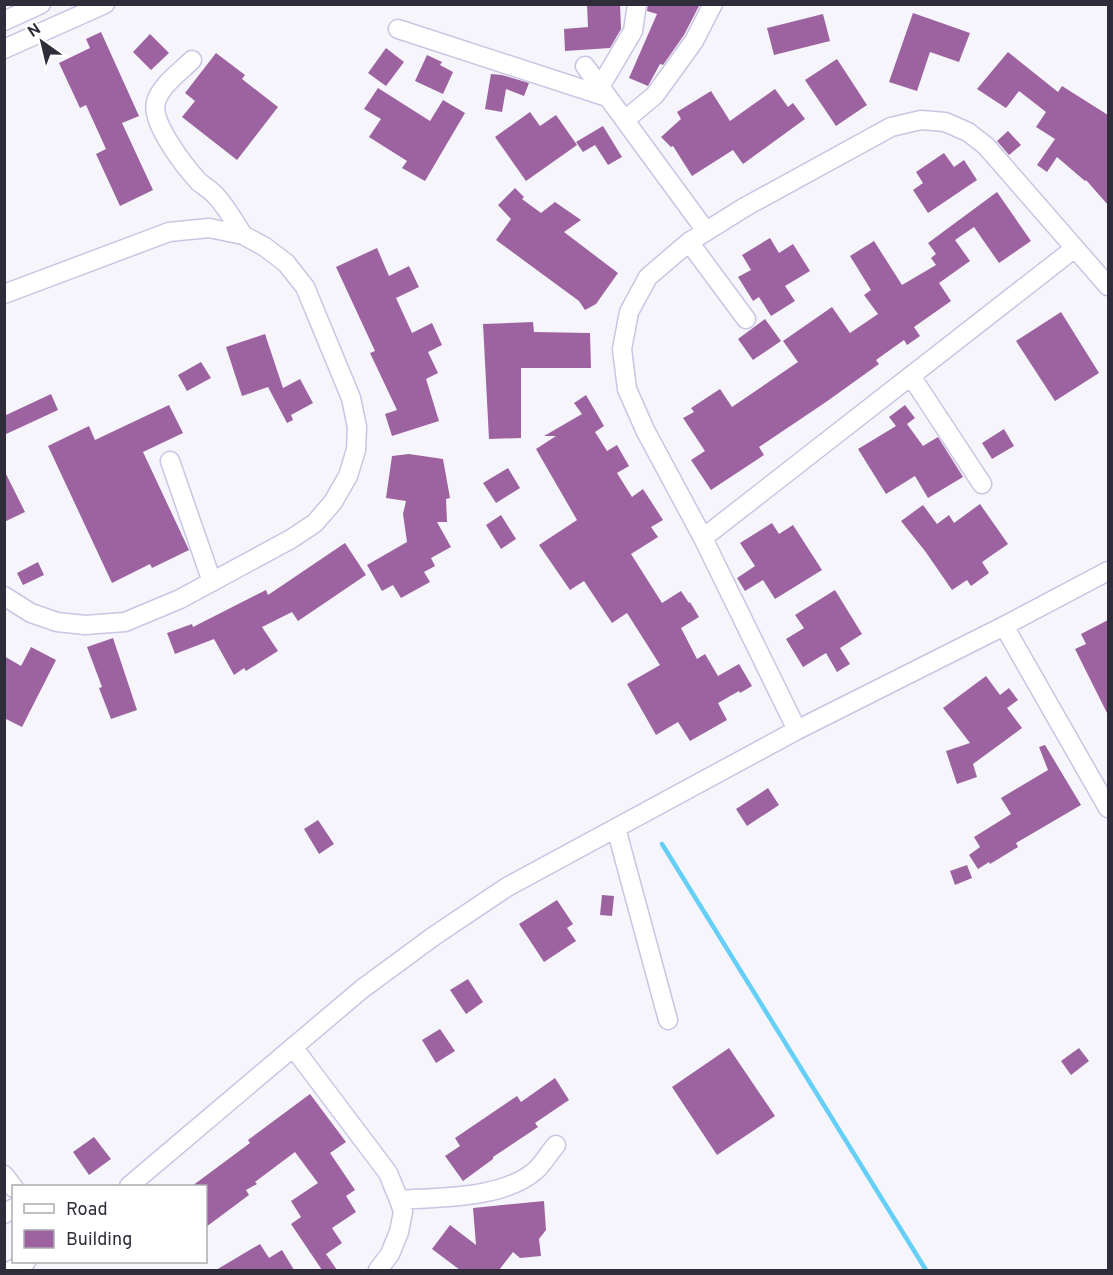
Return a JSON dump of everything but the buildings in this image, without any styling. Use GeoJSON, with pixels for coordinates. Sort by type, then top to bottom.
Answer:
{"type":"FeatureCollection","features":[{"type":"Feature","properties":{"kind":"street"},"geometry":{"type":"LineString","coordinates":[[4,21],[41,4]]}},
{"type":"Feature","properties":{"kind":"street"},"geometry":{"type":"LineString","coordinates":[[4,49],[105,4]]}},
{"type":"Feature","properties":{"kind":"street"},"geometry":{"type":"LineString","coordinates":[[604,92],[633,31],[637,4]]}},
{"type":"Feature","properties":{"kind":"street"},"geometry":{"type":"LineString","coordinates":[[625,120],[655,95],[694,41],[713,4]]}},
{"type":"Feature","properties":{"kind":"street"},"geometry":{"type":"LineString","coordinates":[[398,29],[604,92]]}},
{"type":"Feature","properties":{"kind":"street"},"geometry":{"type":"LineString","coordinates":[[192,60],[160,92],[154,114],[188,169],[216,196],[243,235]]}},
{"type":"Feature","properties":{"kind":"street"},"geometry":{"type":"LineString","coordinates":[[585,66],[706,231]]}},
{"type":"Feature","properties":{"kind":"street"},"geometry":{"type":"LineString","coordinates":[[797,729],[627,389],[622,349],[629,312],[648,277],[706,231],[891,128],[921,120],[945,122],[968,132],[986,146],[1108,286]]}},
{"type":"Feature","properties":{"kind":"street"},"geometry":{"type":"LineString","coordinates":[[4,294],[169,232],[209,228],[243,235],[265,247],[286,263],[305,287],[351,398],[357,427],[356,450],[348,476],[333,502],[315,523],[291,539],[180,599],[125,622],[86,625],[57,622],[31,613],[4,596]]}},
{"type":"Feature","properties":{"kind":"street"},"geometry":{"type":"LineString","coordinates":[[688,243],[746,319]]}},
{"type":"Feature","properties":{"kind":"street"},"geometry":{"type":"LineString","coordinates":[[703,538],[1075,248]]}},
{"type":"Feature","properties":{"kind":"street"},"geometry":{"type":"LineString","coordinates":[[910,376],[982,484]]}},
{"type":"Feature","properties":{"kind":"street"},"geometry":{"type":"LineString","coordinates":[[170,461],[212,582]]}},
{"type":"Feature","properties":{"kind":"street"},"geometry":{"type":"LineString","coordinates":[[130,1185],[362,989],[434,936],[507,888],[797,729],[1004,626],[1108,571]]}},
{"type":"Feature","properties":{"kind":"street"},"geometry":{"type":"LineString","coordinates":[[1004,626],[1108,808]]}},
{"type":"Feature","properties":{"kind":"street"},"geometry":{"type":"LineString","coordinates":[[616,828],[668,1020]]}},
{"type":"Feature","properties":{"kind":"street"},"geometry":{"type":"LineString","coordinates":[[293,1047],[388,1173],[399,1200],[403,1212],[399,1232],[390,1254],[378,1270]]}},
{"type":"Feature","properties":{"kind":"street"},"geometry":{"type":"LineString","coordinates":[[399,1200],[470,1196],[521,1180],[536,1170],[556,1145]]}},
{"type":"Feature","properties":{"kind":"waterway"},"geometry":{"type":"LineString","coordinates":[[662,844],[926,1270]]}}]}
